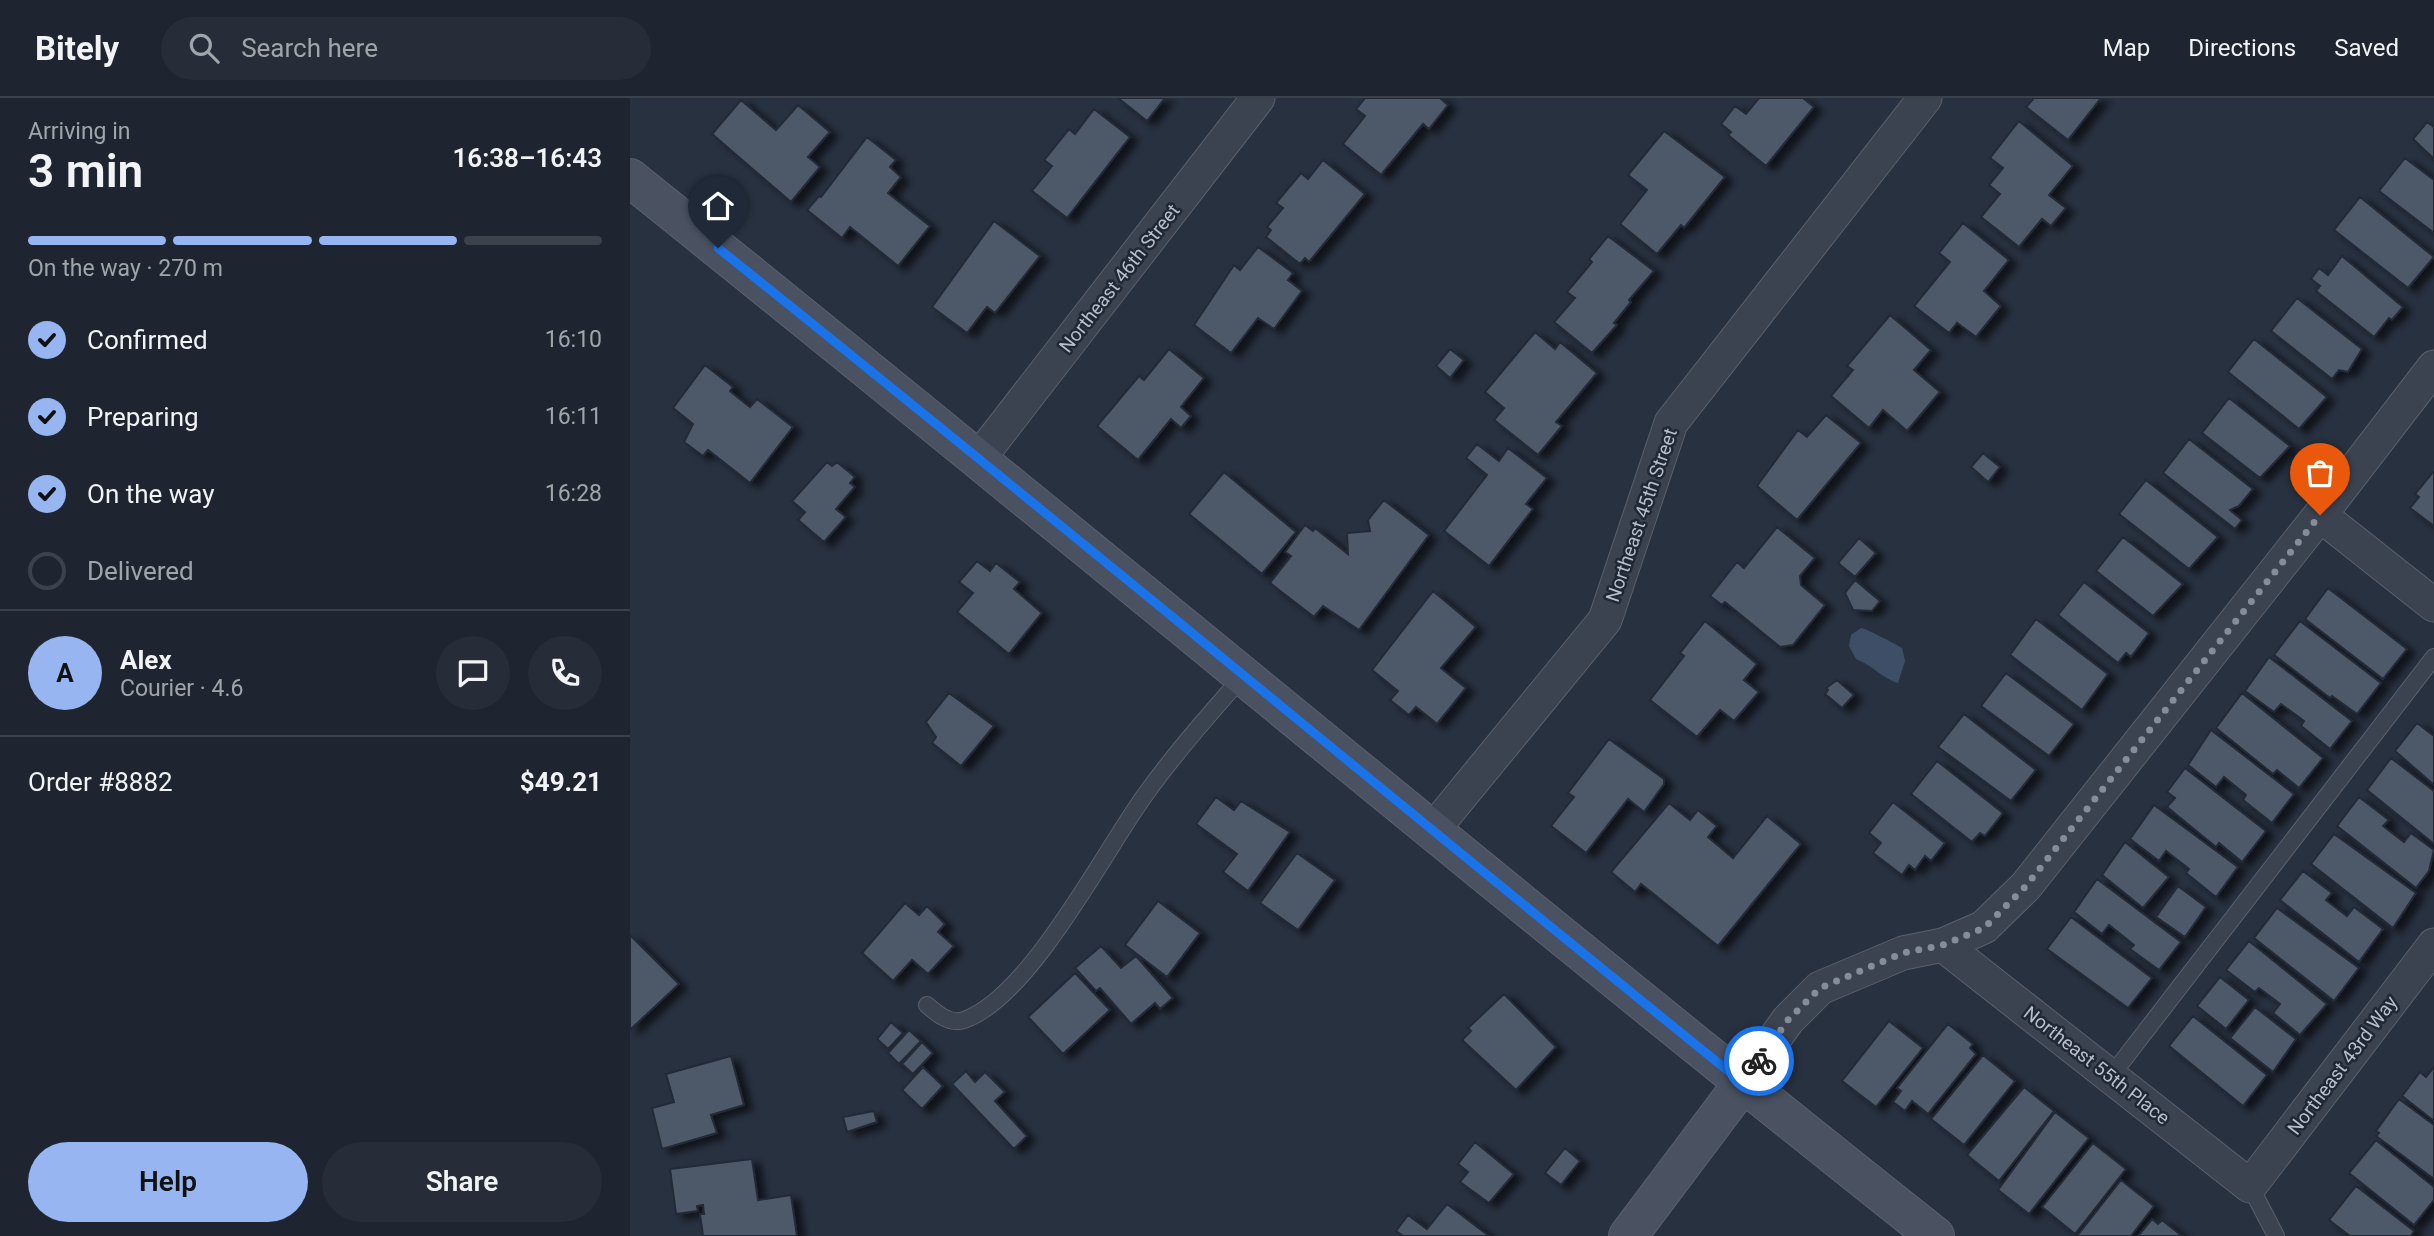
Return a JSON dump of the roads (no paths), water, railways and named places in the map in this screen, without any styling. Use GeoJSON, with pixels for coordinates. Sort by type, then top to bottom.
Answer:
{"type":"FeatureCollection","features":[{"type":"Feature","properties":{"kind":"street","name":"Northeast 46th Street"},"geometry":{"type":"LineString","coordinates":[[980,457],[1258,98]]}},
{"type":"Feature","properties":{"kind":"street","name":"Northeast 45th Street"},"geometry":{"type":"LineString","coordinates":[[1433,831],[1605,620],[1671,423],[1925,98]]}},
{"type":"Feature","properties":{"kind":"street"},"geometry":{"type":"LineString","coordinates":[[630,178],[980,457],[1433,831],[1935,1236]]}},
{"type":"Feature","properties":{"kind":"street"},"geometry":{"type":"LineString","coordinates":[[1628,1236],[1788,1020],[1820,988],[1903,953],[1943,945],[1984,928],[2026,886],[2434,367]]}},
{"type":"Feature","properties":{"kind":"street"},"geometry":{"type":"LineString","coordinates":[[2320,515],[2434,605]]}},
{"type":"Feature","properties":{"kind":"street","name":"Northeast 55th Place"},"geometry":{"type":"LineString","coordinates":[[1943,945],[2250,1186]]}},
{"type":"Feature","properties":{"kind":"street","name":"Northeast 43rd Way"},"geometry":{"type":"LineString","coordinates":[[2250,1186],[2434,945]]}},
{"type":"Feature","properties":{"kind":"lane"},"geometry":{"type":"LineString","coordinates":[[2111,1076],[2434,657]]}},
{"type":"Feature","properties":{"kind":"lane"},"geometry":{"type":"LineString","coordinates":[[927,1004],[941,1017],[961,1021],[988,1007],[1018,979],[1039,954],[1117,834],[1171,759],[1243,676]]}},
{"type":"Feature","properties":{"kind":"lane"},"geometry":{"type":"LineString","coordinates":[[2250,1186],[2276,1236]]}},
{"type":"Feature","properties":{"kind":"water"},"geometry":{"type":"Polygon","coordinates":[[[1861,628],[1902,648],[1905,661],[1898,683],[1856,659],[1849,646],[1851,635],[1861,628]]]}}]}
